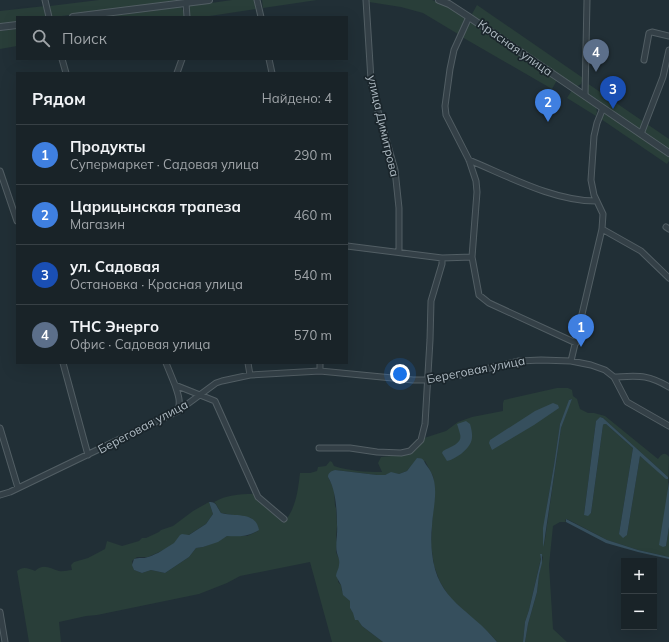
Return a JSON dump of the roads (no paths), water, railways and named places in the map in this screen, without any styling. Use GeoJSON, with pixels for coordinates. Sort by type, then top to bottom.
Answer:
{"type":"FeatureCollection","features":[{"type":"Feature","properties":{"kind":"street"},"geometry":{"type":"LineString","coordinates":[[45,0],[49,16]]}},
{"type":"Feature","properties":{"kind":"street"},"geometry":{"type":"LineString","coordinates":[[81,16],[209,0]]}},
{"type":"Feature","properties":{"kind":"street"},"geometry":{"type":"LineString","coordinates":[[257,0],[261,16]]}},
{"type":"Feature","properties":{"kind":"street","name":"улица Димитрова"},"geometry":{"type":"LineString","coordinates":[[366,0],[371,80],[396,177],[399,251]]}},
{"type":"Feature","properties":{"kind":"street","name":"Красная улица"},"geometry":{"type":"LineString","coordinates":[[439,0],[470,16],[669,153]]}},
{"type":"Feature","properties":{"kind":"street"},"geometry":{"type":"LineString","coordinates":[[585,96],[587,0]]}},
{"type":"Feature","properties":{"kind":"street"},"geometry":{"type":"LineString","coordinates":[[186,3],[187,16]]}},
{"type":"Feature","properties":{"kind":"street"},"geometry":{"type":"LineString","coordinates":[[470,16],[454,50],[445,102],[446,115],[469,160],[477,186],[472,257],[479,295],[482,299],[576,343]]}},
{"type":"Feature","properties":{"kind":"street"},"geometry":{"type":"LineString","coordinates":[[0,27],[16,25]]}},
{"type":"Feature","properties":{"kind":"street"},"geometry":{"type":"LineString","coordinates":[[644,60],[648,33],[652,32],[669,36]]}},
{"type":"Feature","properties":{"kind":"street"},"geometry":{"type":"LineString","coordinates":[[641,134],[663,77],[669,50]]}},
{"type":"Feature","properties":{"kind":"street"},"geometry":{"type":"LineString","coordinates":[[62,60],[66,72]]}},
{"type":"Feature","properties":{"kind":"street"},"geometry":{"type":"LineString","coordinates":[[177,72],[182,60]]}},
{"type":"Feature","properties":{"kind":"street"},"geometry":{"type":"LineString","coordinates":[[269,60],[272,72]]}},
{"type":"Feature","properties":{"kind":"street"},"geometry":{"type":"LineString","coordinates":[[571,361],[602,229],[603,214],[596,201],[592,185],[593,151],[597,123],[603,108]]}},
{"type":"Feature","properties":{"kind":"street"},"geometry":{"type":"LineString","coordinates":[[469,160],[548,193],[584,201],[596,201]]}},
{"type":"Feature","properties":{"kind":"street"},"geometry":{"type":"LineString","coordinates":[[0,171],[16,218]]}},
{"type":"Feature","properties":{"kind":"street"},"geometry":{"type":"LineString","coordinates":[[602,229],[636,248],[669,278]]}},
{"type":"Feature","properties":{"kind":"street"},"geometry":{"type":"LineString","coordinates":[[348,246],[399,251],[442,258],[472,257]]}},
{"type":"Feature","properties":{"kind":"street"},"geometry":{"type":"LineString","coordinates":[[319,448],[350,448],[384,452],[401,452],[410,451],[420,440],[424,429],[428,380],[431,301],[441,268],[442,258]]}},
{"type":"Feature","properties":{"kind":"street","name":"Береговая улица"},"geometry":{"type":"LineString","coordinates":[[0,495],[88,455],[178,411],[222,380],[250,375],[320,371],[413,380],[428,380],[460,375],[519,361],[541,360],[571,361],[600,369],[614,377]]}},
{"type":"Feature","properties":{"kind":"street"},"geometry":{"type":"LineString","coordinates":[[63,364],[88,455]]}},
{"type":"Feature","properties":{"kind":"street"},"geometry":{"type":"LineString","coordinates":[[166,364],[179,397],[180,406],[178,411]]}},
{"type":"Feature","properties":{"kind":"street"},"geometry":{"type":"LineString","coordinates":[[248,364],[250,375]]}},
{"type":"Feature","properties":{"kind":"street"},"geometry":{"type":"LineString","coordinates":[[320,364],[320,371]]}},
{"type":"Feature","properties":{"kind":"street"},"geometry":{"type":"LineString","coordinates":[[669,387],[657,380],[645,376],[614,377],[627,402],[669,426]]}},
{"type":"Feature","properties":{"kind":"street"},"geometry":{"type":"LineString","coordinates":[[175,385],[214,399],[258,497],[284,519]]}},
{"type":"Feature","properties":{"kind":"street"},"geometry":{"type":"LineString","coordinates":[[0,428],[18,488]]}},
{"type":"Feature","properties":{"kind":"street"},"geometry":{"type":"LineString","coordinates":[[0,612],[5,642]]}},
{"type":"Feature","properties":{"kind":"water"},"geometry":{"type":"Polygon","coordinates":[[[572,399],[561,428],[543,547],[543,528],[560,424],[569,400],[572,399]]]}},
{"type":"Feature","properties":{"kind":"water"},"geometry":{"type":"Polygon","coordinates":[[[553,403],[558,405],[559,408],[492,450],[489,443],[490,440],[535,411],[553,403]]]}},
{"type":"Feature","properties":{"kind":"water"},"geometry":{"type":"Polygon","coordinates":[[[600,417],[603,418],[668,477],[668,479],[666,479],[640,456],[627,535],[623,538],[619,534],[633,448],[606,424],[603,425],[591,513],[588,516],[584,515],[596,421],[600,417]]]}},
{"type":"Feature","properties":{"kind":"water"},"geometry":{"type":"Polygon","coordinates":[[[466,421],[470,424],[472,440],[461,454],[447,461],[442,453],[458,443],[460,434],[457,424],[466,421]]]}},
{"type":"Feature","properties":{"kind":"water"},"geometry":{"type":"Polygon","coordinates":[[[417,458],[424,460],[434,480],[435,495],[431,546],[435,569],[440,583],[456,603],[487,630],[497,642],[383,642],[362,626],[358,620],[355,620],[350,608],[350,601],[343,595],[341,585],[336,576],[339,562],[336,550],[336,507],[333,488],[328,477],[329,474],[335,470],[377,475],[385,475],[391,472],[399,474],[407,471],[417,458]]]}},
{"type":"Feature","properties":{"kind":"water"},"geometry":{"type":"Polygon","coordinates":[[[669,482],[669,527],[666,546],[663,547],[659,545],[669,482]]]}},
{"type":"Feature","properties":{"kind":"water"},"geometry":{"type":"Polygon","coordinates":[[[209,502],[214,503],[221,513],[249,517],[254,520],[259,530],[244,536],[227,536],[218,542],[196,548],[189,557],[165,573],[151,570],[142,573],[134,570],[132,565],[134,559],[146,558],[158,553],[174,543],[180,535],[189,535],[206,524],[213,514],[209,502]]]}},
{"type":"Feature","properties":{"kind":"water"},"geometry":{"type":"Polygon","coordinates":[[[566,519],[607,540],[638,550],[669,557],[669,559],[606,543],[566,522],[566,519]]]}},
{"type":"Feature","properties":{"kind":"water"},"geometry":{"type":"Polygon","coordinates":[[[540,554],[542,554],[542,563],[537,592],[528,624],[525,642],[523,642],[525,622],[541,559],[540,554]]]}},
{"type":"Feature","properties":{"kind":"place","name":"ТНС Энерго"},"geometry":{"type":"Point","coordinates":[596,72]}},
{"type":"Feature","properties":{"kind":"place","name":"ул. Садовая"},"geometry":{"type":"Point","coordinates":[613,109]}},
{"type":"Feature","properties":{"kind":"place","name":"Царицынская трапеза"},"geometry":{"type":"Point","coordinates":[548,122]}},
{"type":"Feature","properties":{"kind":"place","name":"Продукты"},"geometry":{"type":"Point","coordinates":[581,347]}}]}
